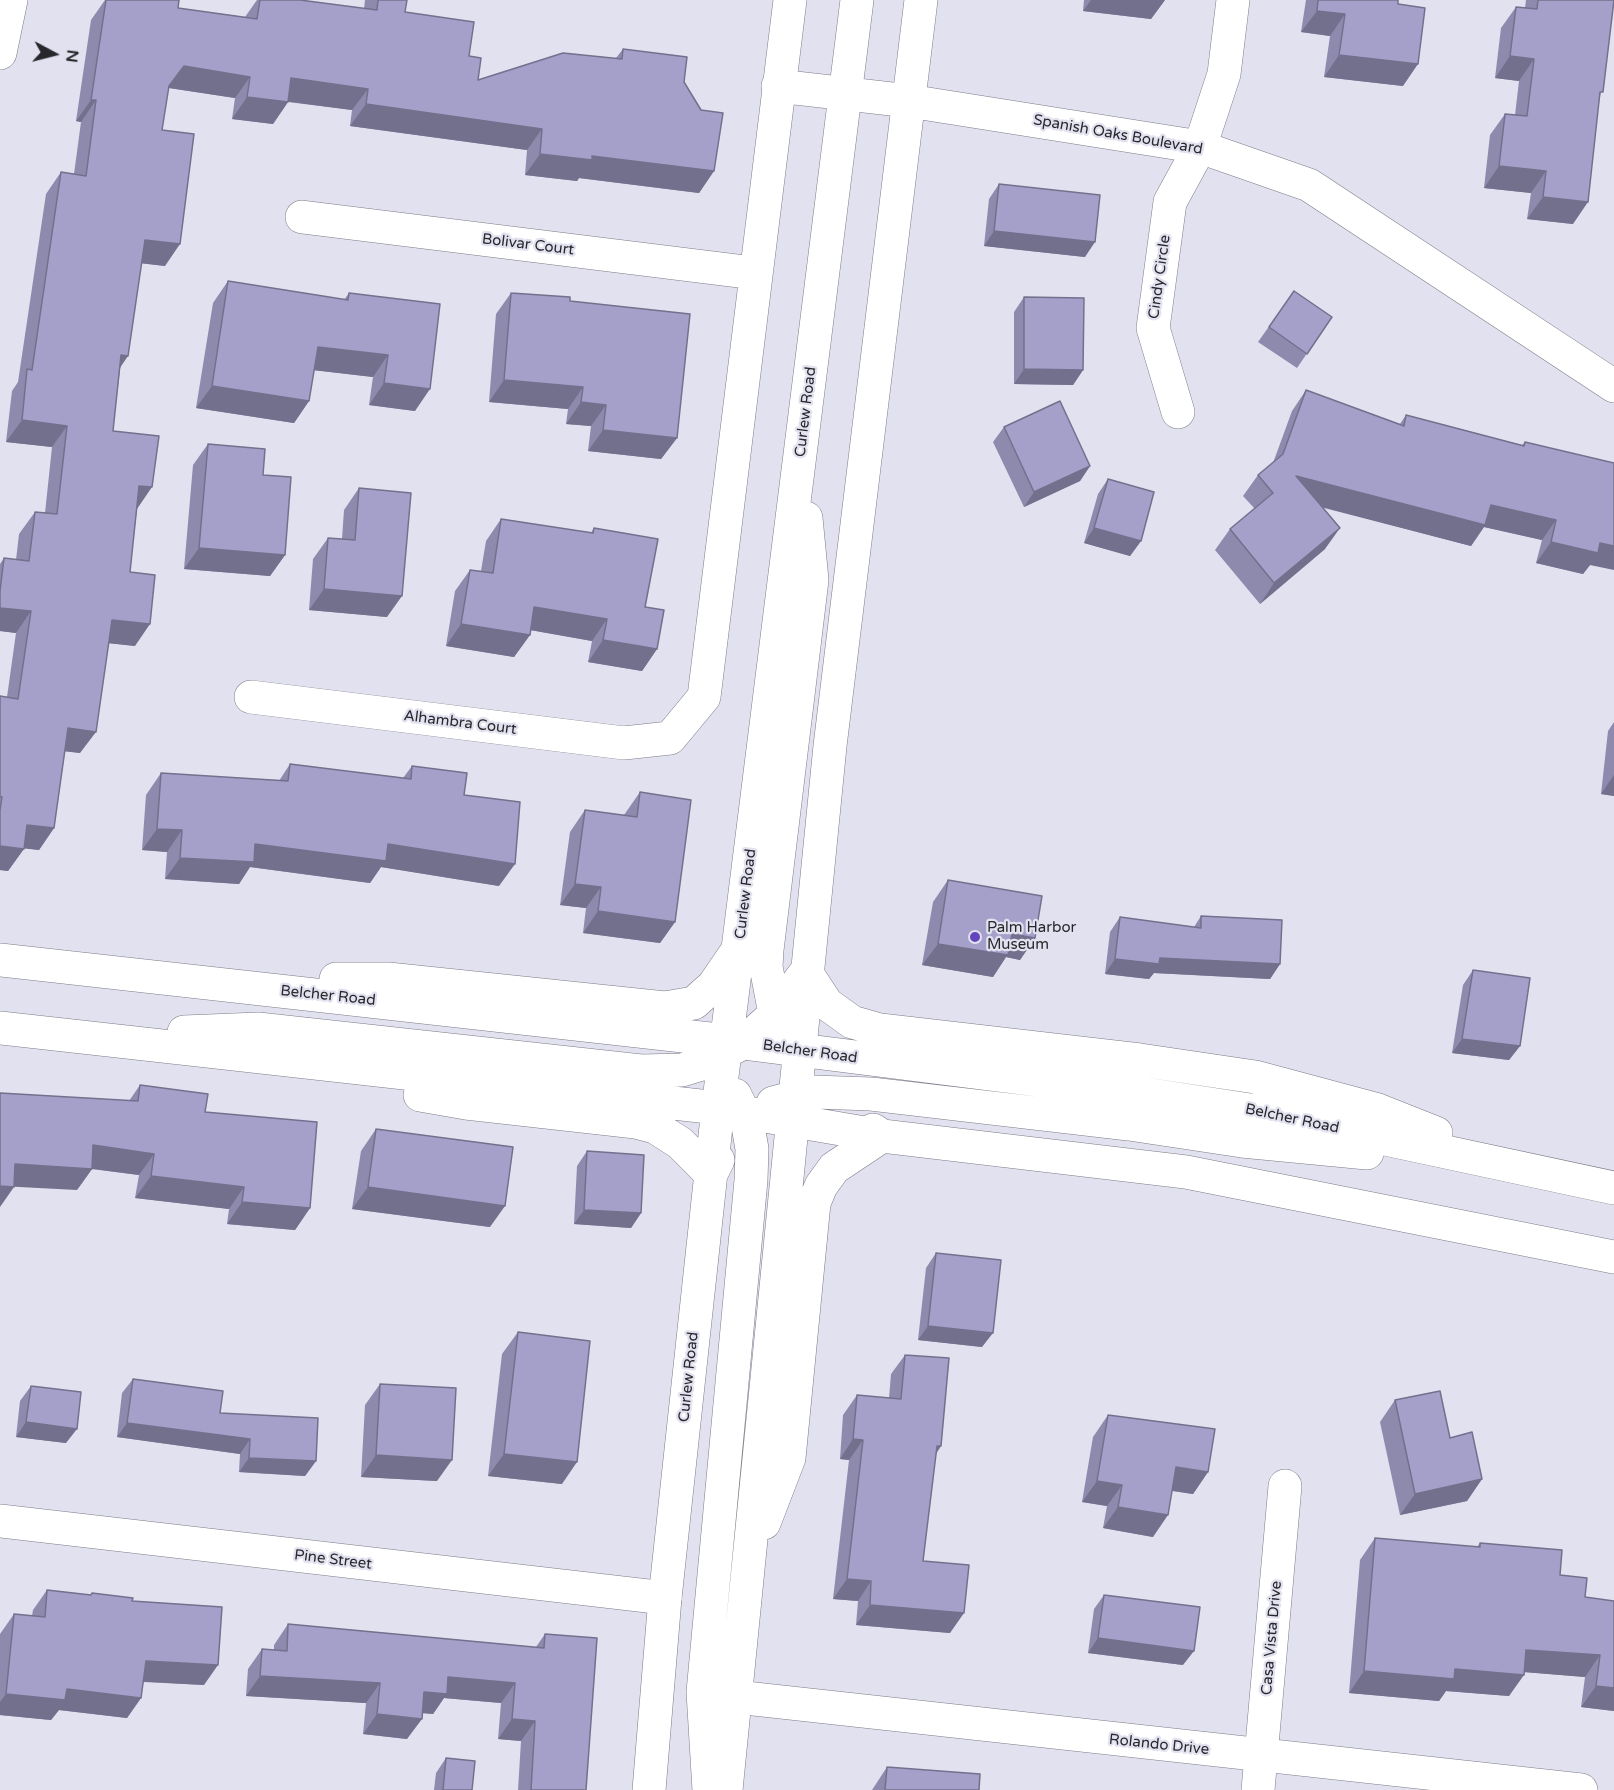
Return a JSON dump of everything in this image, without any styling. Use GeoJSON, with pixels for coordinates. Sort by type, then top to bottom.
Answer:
{"type":"FeatureCollection","features":[{"type":"Feature","properties":{"kind":"main road"},"geometry":{"type":"LineString","coordinates":[[0,53],[11,0]]}},
{"type":"Feature","properties":{"kind":"main road"},"geometry":{"type":"LineString","coordinates":[[754,273],[790,0]]}},
{"type":"Feature","properties":{"kind":"main road","name":"Curlew Road"},"geometry":{"type":"LineString","coordinates":[[650,1790],[665,1598],[711,1174],[732,1081],[740,947],[857,0]]}},
{"type":"Feature","properties":{"kind":"main road"},"geometry":{"type":"LineString","coordinates":[[726,1790],[830,746],[921,0]]}},
{"type":"Feature","properties":{"kind":"main road","name":"Cindy Circle"},"geometry":{"type":"LineString","coordinates":[[1178,412],[1153,328],[1170,202],[1200,147],[1224,74],[1233,0]]}},
{"type":"Feature","properties":{"kind":"main road","name":"Spanish Oaks Boulevard"},"geometry":{"type":"LineString","coordinates":[[778,86],[909,101],[1200,147],[1309,185],[1614,386]]}},
{"type":"Feature","properties":{"kind":"main road","name":"Bolivar Court"},"geometry":{"type":"LineString","coordinates":[[302,217],[754,273]]}},
{"type":"Feature","properties":{"kind":"main road","name":"Alhambra Court"},"geometry":{"type":"LineString","coordinates":[[250,697],[624,743],[670,738],[704,697],[754,273]]}},
{"type":"Feature","properties":{"kind":"main road"},"geometry":{"type":"LineString","coordinates":[[796,1080],[773,1016],[766,967],[812,580],[800,456]]}},
{"type":"Feature","properties":{"kind":"main road"},"geometry":{"type":"LineString","coordinates":[[192,981],[388,979],[665,1008],[694,1003],[714,986],[740,947]]}},
{"type":"Feature","properties":{"kind":"main road","name":"Belcher Road"},"geometry":{"type":"LineString","coordinates":[[0,960],[662,1034],[732,1081],[796,1080],[882,1136],[1186,1172],[1614,1257]]}},
{"type":"Feature","properties":{"kind":"main road"},"geometry":{"type":"LineString","coordinates":[[709,1790],[703,1692],[750,1197],[752,1149],[732,1081],[773,1016],[806,972]]}},
{"type":"Feature","properties":{"kind":"main road"},"geometry":{"type":"LineString","coordinates":[[806,972],[827,1004],[852,1022],[880,1030],[1140,1060],[1255,1077],[1378,1110],[1527,1169]]}},
{"type":"Feature","properties":{"kind":"main road","name":"Belcher Road"},"geometry":{"type":"LineString","coordinates":[[0,1028],[138,1043],[732,1081],[796,1080],[1132,1092],[1250,1110],[1614,1188]]}},
{"type":"Feature","properties":{"kind":"main road"},"geometry":{"type":"LineString","coordinates":[[68,1036],[258,1029],[641,1071],[682,1070],[732,1081]]}},
{"type":"Feature","properties":{"kind":"main road"},"geometry":{"type":"LineString","coordinates":[[138,1043],[466,1103],[643,1124],[655,1127],[680,1143],[711,1174]]}},
{"type":"Feature","properties":{"kind":"main road"},"geometry":{"type":"LineString","coordinates":[[796,1080],[871,1094],[1118,1122],[1242,1141],[1527,1169]]}},
{"type":"Feature","properties":{"kind":"main road"},"geometry":{"type":"LineString","coordinates":[[750,1558],[789,1458],[814,1203],[821,1186],[834,1168],[882,1136]]}},
{"type":"Feature","properties":{"kind":"main road","name":"Casa Vista Drive"},"geometry":{"type":"LineString","coordinates":[[1258,1790],[1286,1486]]}},
{"type":"Feature","properties":{"kind":"main road","name":"Pine Street"},"geometry":{"type":"LineString","coordinates":[[0,1521],[665,1598]]}},
{"type":"Feature","properties":{"kind":"main road","name":"Rolando Drive"},"geometry":{"type":"LineString","coordinates":[[736,1697],[1261,1757],[1581,1790]]}},
{"type":"Feature","properties":{"kind":"building"},"geometry":{"type":"Polygon","coordinates":[[[106,0],[179,0],[178,8],[257,19],[260,0],[300,0],[377,10],[378,0],[407,0],[405,12],[474,22],[469,56],[481,58],[478,80],[563,53],[622,59],[623,49],[687,57],[684,82],[701,110],[723,113],[714,171],[592,156],[592,160],[540,154],[542,129],[366,104],[368,89],[291,78],[288,102],[247,97],[250,77],[184,66],[169,86],[162,130],[194,134],[180,244],[145,240],[128,356],[121,355],[113,431],[159,436],[152,487],[139,486],[130,572],[155,575],[150,624],[112,620],[96,732],[68,728],[54,828],[27,825],[24,849],[0,846],[2,797],[0,797],[0,696],[18,699],[31,611],[0,608],[0,591],[4,558],[29,561],[35,512],[57,514],[67,426],[22,420],[27,369],[32,370],[61,172],[86,176],[96,100],[91,100],[106,0]]]}},
{"type":"Feature","properties":{"kind":"building"},"geometry":{"type":"Polygon","coordinates":[[[1318,0],[1398,0],[1398,4],[1425,8],[1418,64],[1339,55],[1345,14],[1317,11],[1318,0]]]}},
{"type":"Feature","properties":{"kind":"building"},"geometry":{"type":"Polygon","coordinates":[[[1538,0],[1614,0],[1603,92],[1600,92],[1588,202],[1543,197],[1546,171],[1499,166],[1505,114],[1527,116],[1534,59],[1510,56],[1516,7],[1537,9],[1538,0]]]}},
{"type":"Feature","properties":{"kind":"building"},"geometry":{"type":"Polygon","coordinates":[[[999,184],[1100,195],[1095,242],[994,231],[999,184]]]}},
{"type":"Feature","properties":{"kind":"building"},"geometry":{"type":"Polygon","coordinates":[[[228,281],[348,300],[349,293],[440,304],[430,389],[384,383],[388,355],[318,347],[309,401],[212,386],[228,281]]]}},
{"type":"Feature","properties":{"kind":"building"},"geometry":{"type":"Polygon","coordinates":[[[1294,291],[1332,317],[1307,354],[1269,327],[1294,291]]]}},
{"type":"Feature","properties":{"kind":"building"},"geometry":{"type":"Polygon","coordinates":[[[511,293],[570,297],[570,301],[690,314],[677,438],[603,430],[606,405],[581,402],[583,387],[504,380],[511,293]]]}},
{"type":"Feature","properties":{"kind":"building"},"geometry":{"type":"Polygon","coordinates":[[[1024,297],[1084,298],[1083,370],[1024,369],[1024,297]]]}},
{"type":"Feature","properties":{"kind":"building"},"geometry":{"type":"Polygon","coordinates":[[[1306,390],[1404,426],[1406,415],[1524,446],[1525,442],[1614,463],[1614,546],[1600,543],[1598,553],[1551,542],[1556,520],[1491,505],[1485,525],[1296,476],[1340,528],[1274,583],[1230,529],[1273,493],[1258,475],[1283,454],[1306,390]]]}},
{"type":"Feature","properties":{"kind":"building"},"geometry":{"type":"Polygon","coordinates":[[[1060,401],[1090,466],[1034,492],[1004,427],[1060,401]]]}},
{"type":"Feature","properties":{"kind":"building"},"geometry":{"type":"Polygon","coordinates":[[[208,444],[265,449],[263,475],[291,477],[285,555],[199,548],[208,444]]]}},
{"type":"Feature","properties":{"kind":"building"},"geometry":{"type":"Polygon","coordinates":[[[1108,479],[1154,492],[1141,541],[1094,528],[1108,479]]]}},
{"type":"Feature","properties":{"kind":"building"},"geometry":{"type":"Polygon","coordinates":[[[359,488],[411,493],[402,596],[324,589],[328,538],[355,540],[359,488]]]}},
{"type":"Feature","properties":{"kind":"building"},"geometry":{"type":"Polygon","coordinates":[[[501,519],[593,533],[594,528],[658,539],[645,607],[664,610],[657,649],[603,640],[607,619],[534,607],[530,635],[461,624],[470,570],[493,573],[501,519]]]}},
{"type":"Feature","properties":{"kind":"building"},"geometry":{"type":"Polygon","coordinates":[[[290,764],[411,779],[412,766],[467,773],[464,795],[520,802],[515,864],[388,844],[386,861],[255,844],[254,862],[180,858],[182,830],[157,829],[161,773],[288,781],[290,764]]]}},
{"type":"Feature","properties":{"kind":"building"},"geometry":{"type":"Polygon","coordinates":[[[640,792],[691,800],[675,922],[598,911],[601,887],[575,884],[585,810],[637,817],[640,792]]]}},
{"type":"Feature","properties":{"kind":"building"},"geometry":{"type":"Polygon","coordinates":[[[948,880],[1042,896],[1035,938],[1012,934],[1008,955],[938,944],[948,880]]]}},
{"type":"Feature","properties":{"kind":"building"},"geometry":{"type":"Polygon","coordinates":[[[1201,916],[1282,920],[1280,964],[1160,958],[1159,964],[1115,959],[1120,917],[1201,928],[1201,916]]]}},
{"type":"Feature","properties":{"kind":"building"},"geometry":{"type":"Polygon","coordinates":[[[1473,970],[1530,978],[1520,1046],[1462,1039],[1473,970]]]}},
{"type":"Feature","properties":{"kind":"building"},"geometry":{"type":"Polygon","coordinates":[[[140,1085],[208,1094],[205,1112],[317,1122],[310,1208],[242,1202],[244,1187],[151,1176],[154,1154],[93,1145],[92,1169],[15,1164],[14,1187],[0,1186],[0,1093],[138,1101],[140,1085]]]}},
{"type":"Feature","properties":{"kind":"building"},"geometry":{"type":"Polygon","coordinates":[[[376,1129],[513,1147],[505,1206],[368,1187],[376,1129]]]}},
{"type":"Feature","properties":{"kind":"building"},"geometry":{"type":"Polygon","coordinates":[[[587,1151],[644,1155],[641,1213],[584,1210],[587,1151]]]}},
{"type":"Feature","properties":{"kind":"building"},"geometry":{"type":"Polygon","coordinates":[[[936,1253],[1001,1260],[993,1333],[928,1326],[936,1253]]]}},
{"type":"Feature","properties":{"kind":"building"},"geometry":{"type":"Polygon","coordinates":[[[518,1332],[590,1341],[577,1462],[504,1454],[518,1332]]]}},
{"type":"Feature","properties":{"kind":"building"},"geometry":{"type":"Polygon","coordinates":[[[905,1355],[949,1358],[941,1446],[937,1446],[923,1561],[969,1565],[964,1613],[870,1605],[871,1581],[847,1579],[863,1440],[853,1439],[857,1395],[901,1399],[905,1355]]]}},
{"type":"Feature","properties":{"kind":"building"},"geometry":{"type":"Polygon","coordinates":[[[133,1379],[223,1391],[220,1413],[318,1418],[316,1461],[249,1458],[250,1439],[127,1423],[133,1379]]]}},
{"type":"Feature","properties":{"kind":"building"},"geometry":{"type":"Polygon","coordinates":[[[380,1384],[456,1388],[452,1460],[376,1455],[380,1384]]]}},
{"type":"Feature","properties":{"kind":"building"},"geometry":{"type":"Polygon","coordinates":[[[31,1386],[81,1392],[77,1429],[26,1422],[31,1386]]]}},
{"type":"Feature","properties":{"kind":"building"},"geometry":{"type":"Polygon","coordinates":[[[1440,1391],[1450,1438],[1472,1432],[1482,1479],[1415,1494],[1395,1400],[1440,1391]]]}},
{"type":"Feature","properties":{"kind":"building"},"geometry":{"type":"Polygon","coordinates":[[[1108,1415],[1215,1429],[1208,1472],[1176,1467],[1168,1515],[1118,1507],[1122,1485],[1097,1481],[1108,1415]]]}},
{"type":"Feature","properties":{"kind":"building"},"geometry":{"type":"Polygon","coordinates":[[[1375,1538],[1480,1547],[1480,1543],[1562,1550],[1560,1575],[1587,1578],[1585,1597],[1614,1601],[1614,1688],[1596,1686],[1600,1655],[1526,1650],[1524,1675],[1455,1669],[1454,1679],[1364,1671],[1375,1538]]]}},
{"type":"Feature","properties":{"kind":"building"},"geometry":{"type":"Polygon","coordinates":[[[47,1590],[133,1598],[132,1601],[222,1607],[218,1665],[146,1661],[141,1698],[67,1689],[65,1700],[6,1694],[14,1614],[45,1617],[47,1590]]]}},
{"type":"Feature","properties":{"kind":"building"},"geometry":{"type":"Polygon","coordinates":[[[1104,1595],[1200,1607],[1194,1651],[1098,1638],[1104,1595]]]}},
{"type":"Feature","properties":{"kind":"building"},"geometry":{"type":"Polygon","coordinates":[[[288,1624],[544,1648],[545,1634],[597,1638],[586,1790],[531,1790],[535,1721],[512,1719],[515,1683],[448,1677],[447,1694],[424,1692],[422,1719],[377,1714],[380,1683],[260,1676],[262,1649],[287,1651],[288,1624]]]}},
{"type":"Feature","properties":{"kind":"building"},"geometry":{"type":"Polygon","coordinates":[[[446,1758],[475,1761],[472,1790],[443,1790],[446,1758]]]}},
{"type":"Feature","properties":{"kind":"building"},"geometry":{"type":"Polygon","coordinates":[[[887,1767],[980,1774],[979,1790],[885,1790],[887,1767]]]}},
{"type":"Feature","properties":{"kind":"place","name":"Palm Harbor Museum"},"geometry":{"type":"Point","coordinates":[975,937]}}]}
